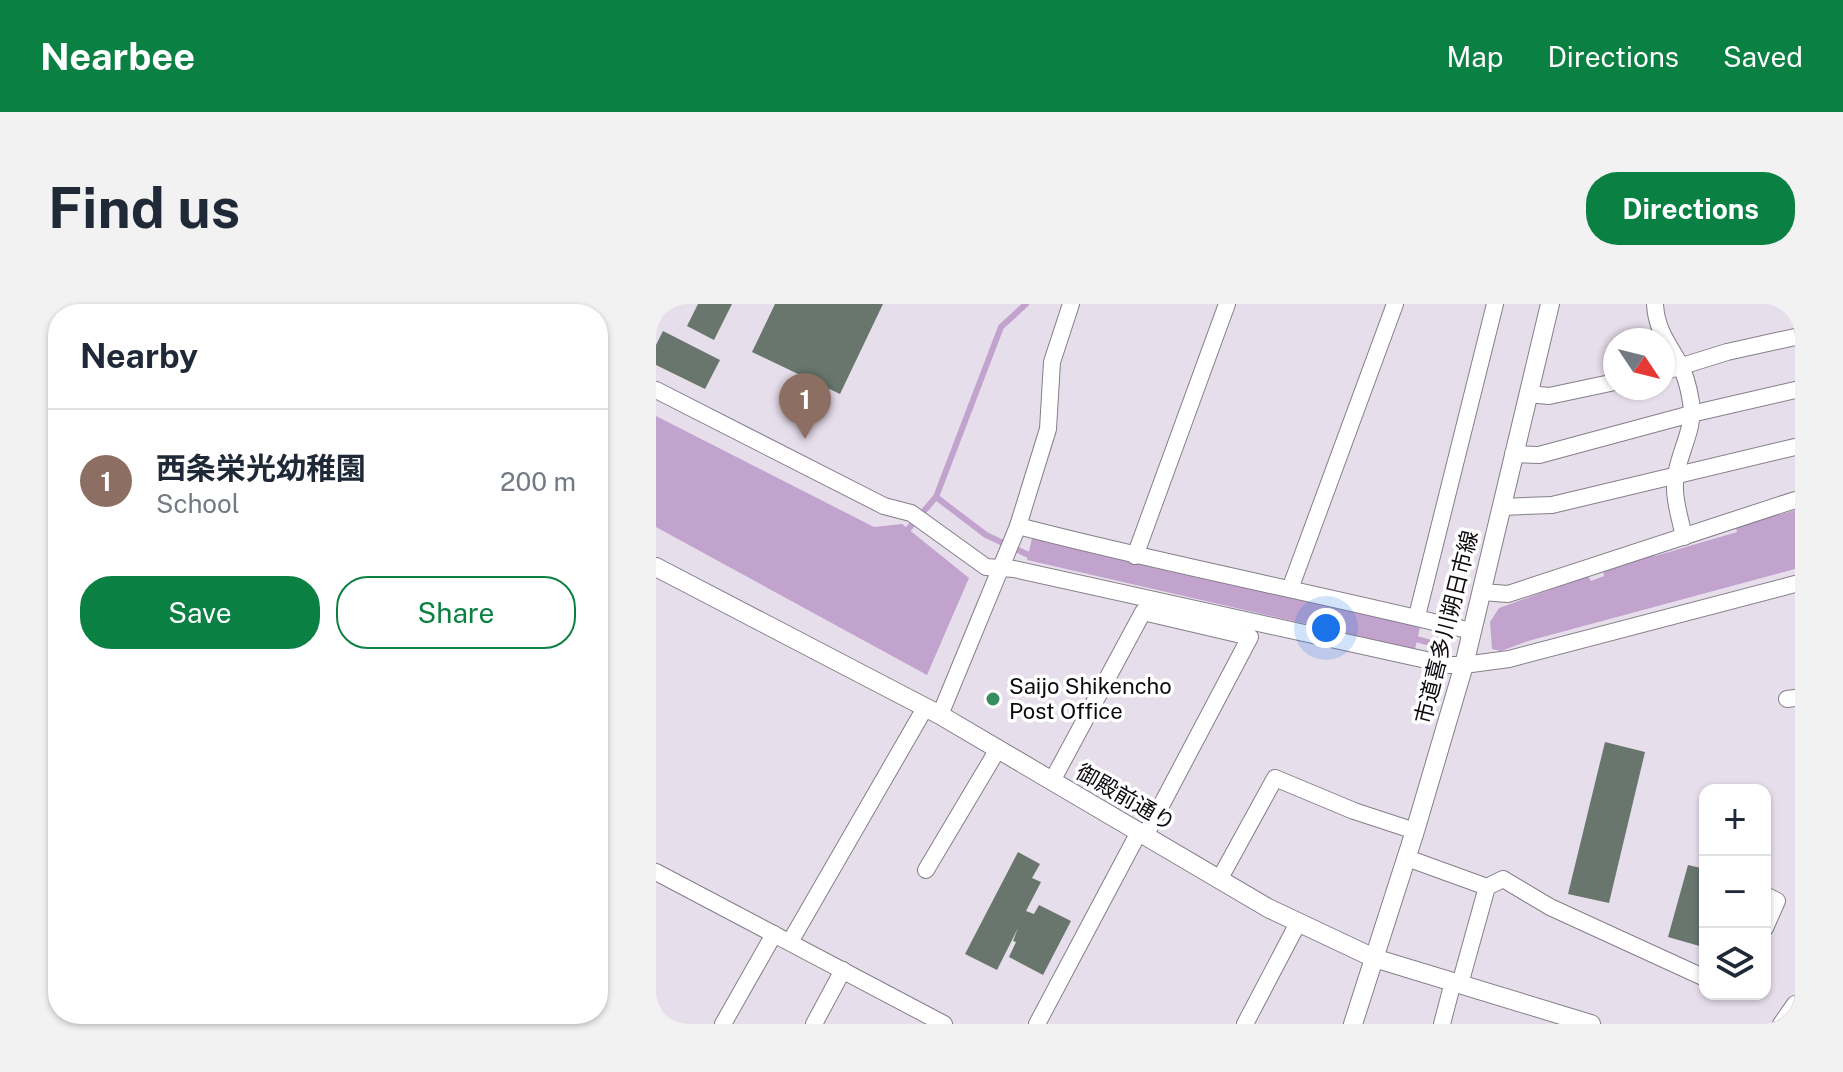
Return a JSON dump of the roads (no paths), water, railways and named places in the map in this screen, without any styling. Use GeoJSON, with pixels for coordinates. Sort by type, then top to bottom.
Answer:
{"type":"FeatureCollection","features":[{"type":"Feature","properties":{"kind":"street"},"geometry":{"type":"LineString","coordinates":[[790,942],[933,711],[1002,564],[1048,429],[1052,362],[1071,304]]}},
{"type":"Feature","properties":{"kind":"street"},"geometry":{"type":"LineString","coordinates":[[1135,556],[1227,304]]}},
{"type":"Feature","properties":{"kind":"street"},"geometry":{"type":"LineString","coordinates":[[1290,589],[1395,304]]}},
{"type":"Feature","properties":{"kind":"street"},"geometry":{"type":"LineString","coordinates":[[1417,616],[1495,304]]}},
{"type":"Feature","properties":{"kind":"street","name":"市道喜多川朔日市線"},"geometry":{"type":"LineString","coordinates":[[1353,1024],[1407,858],[1464,665],[1550,304]]}},
{"type":"Feature","properties":{"kind":"street"},"geometry":{"type":"LineString","coordinates":[[1655,304],[1656,321],[1681,368],[1691,406],[1690,432],[1674,489],[1684,537]]}},
{"type":"Feature","properties":{"kind":"street"},"geometry":{"type":"LineString","coordinates":[[1675,369],[1727,352],[1795,337]]}},
{"type":"Feature","properties":{"kind":"street"},"geometry":{"type":"LineString","coordinates":[[1528,394],[1549,396],[1603,385]]}},
{"type":"Feature","properties":{"kind":"street"},"geometry":{"type":"LineString","coordinates":[[656,390],[884,506],[916,517],[986,567],[1002,564],[1449,665],[1509,659],[1795,584]]}},
{"type":"Feature","properties":{"kind":"street"},"geometry":{"type":"LineString","coordinates":[[1513,454],[1539,455],[1795,390]]}},
{"type":"Feature","properties":{"kind":"street"},"geometry":{"type":"LineString","coordinates":[[1501,507],[1552,505],[1795,447]]}},
{"type":"Feature","properties":{"kind":"street"},"geometry":{"type":"LineString","coordinates":[[1482,592],[1508,594],[1795,500]]}},
{"type":"Feature","properties":{"kind":"street"},"geometry":{"type":"LineString","coordinates":[[1015,533],[1417,616],[1471,631]]}},
{"type":"Feature","properties":{"kind":"street","name":"御殿前通り"},"geometry":{"type":"LineString","coordinates":[[656,567],[933,711],[1219,880],[1298,923],[1374,958],[1591,1024]]}},
{"type":"Feature","properties":{"kind":"street"},"geometry":{"type":"LineString","coordinates":[[1037,1024],[1250,637],[1143,612],[1052,781]]}},
{"type":"Feature","properties":{"kind":"street"},"geometry":{"type":"LineString","coordinates":[[926,870],[998,749]]}},
{"type":"Feature","properties":{"kind":"street"},"geometry":{"type":"LineString","coordinates":[[1219,880],[1275,778],[1354,811],[1415,831]]}},
{"type":"Feature","properties":{"kind":"street"},"geometry":{"type":"LineString","coordinates":[[1407,858],[1487,887]]}},
{"type":"Feature","properties":{"kind":"street"},"geometry":{"type":"LineString","coordinates":[[656,872],[944,1024]]}},
{"type":"Feature","properties":{"kind":"street"},"geometry":{"type":"LineString","coordinates":[[1442,1024],[1487,887],[1503,879],[1550,907],[1699,975]]}},
{"type":"Feature","properties":{"kind":"street"},"geometry":{"type":"LineString","coordinates":[[1771,898],[1777,901],[1771,914]]}},
{"type":"Feature","properties":{"kind":"street"},"geometry":{"type":"LineString","coordinates":[[1245,1024],[1298,923]]}},
{"type":"Feature","properties":{"kind":"street"},"geometry":{"type":"LineString","coordinates":[[723,1024],[774,934]]}},
{"type":"Feature","properties":{"kind":"street"},"geometry":{"type":"LineString","coordinates":[[814,1024],[843,970]]}},
{"type":"Feature","properties":{"kind":"street"},"geometry":{"type":"LineString","coordinates":[[1781,1024],[1795,1004]]}},
{"type":"Feature","properties":{"kind":"waterway"},"geometry":{"type":"LineString","coordinates":[[904,534],[936,497],[1001,327],[1026,304]]}},
{"type":"Feature","properties":{"kind":"waterway"},"geometry":{"type":"LineString","coordinates":[[936,497],[986,535],[1035,558]]}},
{"type":"Feature","properties":{"kind":"waterway"},"geometry":{"type":"LineString","coordinates":[[1409,637],[1445,647]]}},
{"type":"Feature","properties":{"kind":"place","name":"西条栄光幼稚園"},"geometry":{"type":"Point","coordinates":[805,439]}},
{"type":"Feature","properties":{"kind":"place","name":"Saijo Shikencho Post Office"},"geometry":{"type":"Point","coordinates":[993,699]}}]}
